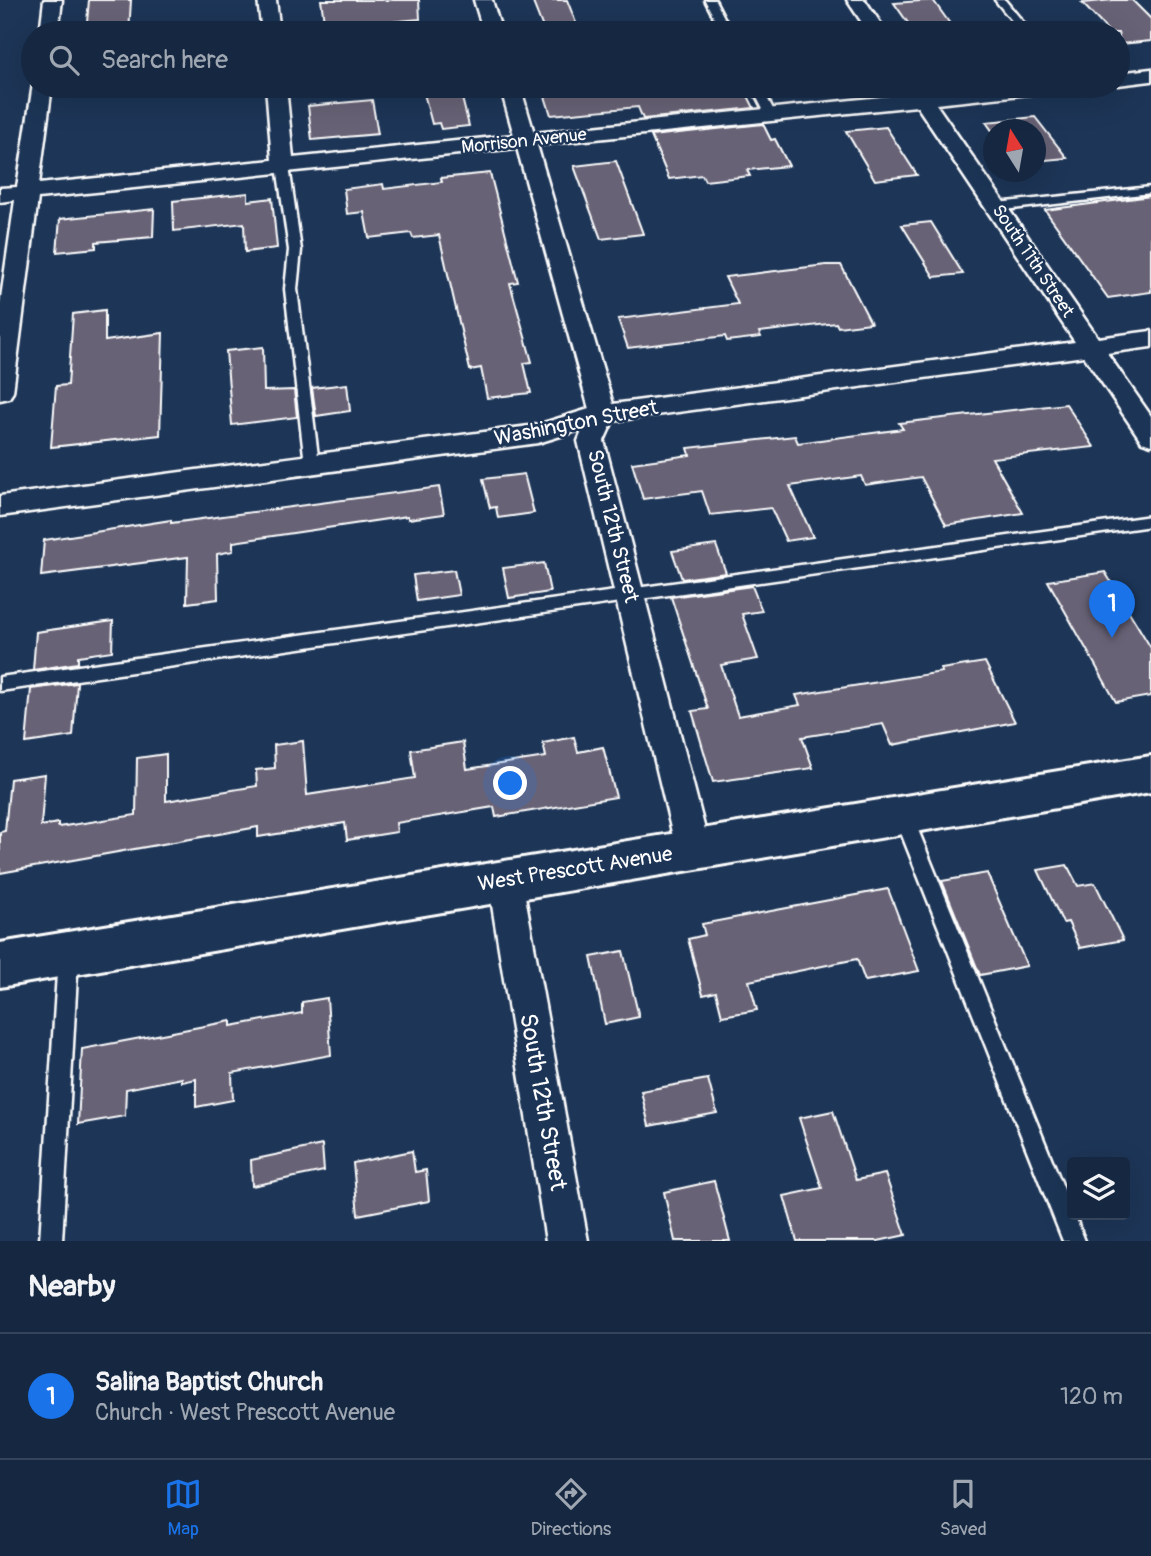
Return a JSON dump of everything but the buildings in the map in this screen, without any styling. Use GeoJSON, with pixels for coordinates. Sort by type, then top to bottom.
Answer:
{"type":"FeatureCollection","features":[{"type":"Feature","properties":{"kind":"street"},"geometry":{"type":"LineString","coordinates":[[50,21],[53,0]]}},
{"type":"Feature","properties":{"kind":"street"},"geometry":{"type":"LineString","coordinates":[[267,0],[270,21]]}},
{"type":"Feature","properties":{"kind":"street"},"geometry":{"type":"LineString","coordinates":[[483,0],[490,21]]}},
{"type":"Feature","properties":{"kind":"street"},"geometry":{"type":"LineString","coordinates":[[856,0],[870,21]]}},
{"type":"Feature","properties":{"kind":"street"},"geometry":{"type":"LineString","coordinates":[[1130,78],[1151,75]]}},
{"type":"Feature","properties":{"kind":"street"},"geometry":{"type":"LineString","coordinates":[[0,392],[40,98]]}},
{"type":"Feature","properties":{"kind":"street"},"geometry":{"type":"LineString","coordinates":[[277,98],[283,166]]}},
{"type":"Feature","properties":{"kind":"street"},"geometry":{"type":"LineString","coordinates":[[514,98],[603,414]]}},
{"type":"Feature","properties":{"kind":"street","name":"Morrison Avenue"},"geometry":{"type":"LineString","coordinates":[[0,195],[771,115],[880,98]]}},
{"type":"Feature","properties":{"kind":"street","name":"South 11th Street"},"geometry":{"type":"LineString","coordinates":[[922,98],[1151,436]]}},
{"type":"Feature","properties":{"kind":"street","name":"Washington Street"},"geometry":{"type":"LineString","coordinates":[[0,506],[538,434],[603,414],[1151,339]]}},
{"type":"Feature","properties":{"kind":"street","name":"South 12th Street"},"geometry":{"type":"LineString","coordinates":[[603,414],[591,441],[693,849]]}},
{"type":"Feature","properties":{"kind":"street","name":"West Prescott Avenue"},"geometry":{"type":"LineString","coordinates":[[0,964],[1151,774]]}},
{"type":"Feature","properties":{"kind":"street","name":"South 12th Street"},"geometry":{"type":"LineString","coordinates":[[505,880],[567,1241]]}},
{"type":"Feature","properties":{"kind":"lane"},"geometry":{"type":"LineString","coordinates":[[710,0],[721,21]]}},
{"type":"Feature","properties":{"kind":"lane"},"geometry":{"type":"LineString","coordinates":[[1000,0],[1017,21]]}},
{"type":"Feature","properties":{"kind":"lane"},"geometry":{"type":"LineString","coordinates":[[762,98],[771,115]]}},
{"type":"Feature","properties":{"kind":"lane"},"geometry":{"type":"LineString","coordinates":[[283,166],[295,250],[291,289],[312,464]]}},
{"type":"Feature","properties":{"kind":"lane"},"geometry":{"type":"LineString","coordinates":[[996,207],[1151,190]]}},
{"type":"Feature","properties":{"kind":"lane"},"geometry":{"type":"LineString","coordinates":[[0,684],[1151,521]]}},
{"type":"Feature","properties":{"kind":"lane"},"geometry":{"type":"LineString","coordinates":[[903,815],[1074,1241]]}},
{"type":"Feature","properties":{"kind":"lane"},"geometry":{"type":"LineString","coordinates":[[51,1241],[68,953]]}},
{"type":"Feature","properties":{"kind":"place","name":"Salina Baptist Church"},"geometry":{"type":"Point","coordinates":[1112,638]}}]}
